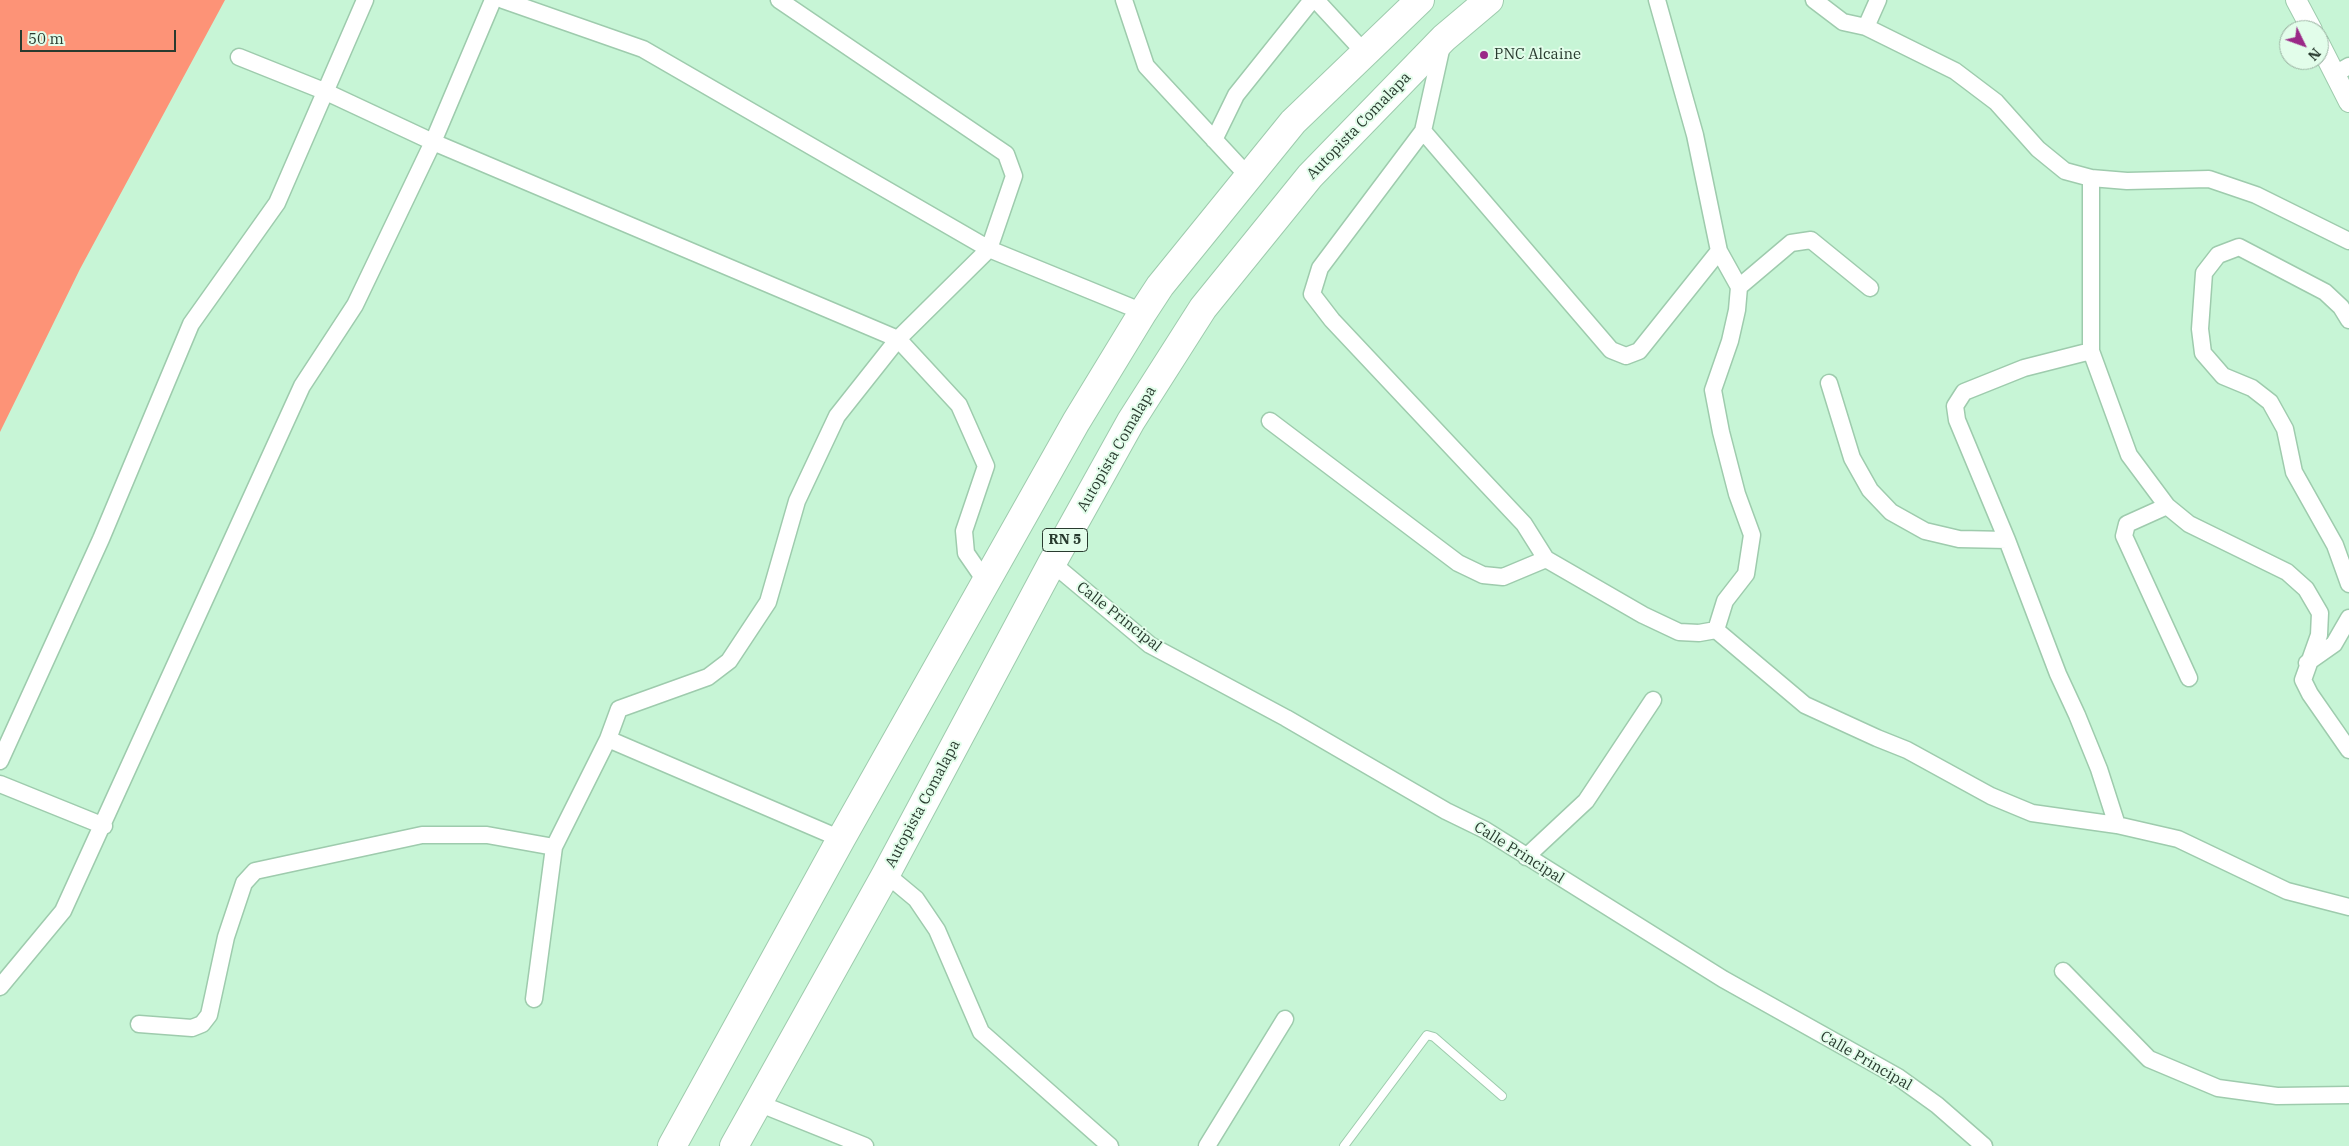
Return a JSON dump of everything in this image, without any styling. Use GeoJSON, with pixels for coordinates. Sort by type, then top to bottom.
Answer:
{"type":"FeatureCollection","features":[{"type":"Feature","properties":{"kind":"highway"},"geometry":{"type":"LineString","coordinates":[[672,1146],[841,838],[1076,422],[1143,312],[1160,286],[1293,122],[1420,0]]}},
{"type":"Feature","properties":{"kind":"highway","name":"Autopista Comalapa"},"geometry":{"type":"LineString","coordinates":[[734,1146],[886,874],[1052,563],[1131,421],[1203,308],[1310,176],[1444,38],[1488,0]]}},
{"type":"Feature","properties":{"kind":"street"},"geometry":{"type":"LineString","coordinates":[[0,761],[101,539],[191,324],[277,203],[365,0]]}},
{"type":"Feature","properties":{"kind":"street"},"geometry":{"type":"LineString","coordinates":[[0,987],[63,911],[104,826],[302,386],[355,305],[432,142],[494,0]]}},
{"type":"Feature","properties":{"kind":"street"},"geometry":{"type":"LineString","coordinates":[[503,0],[643,49],[989,249],[1143,312]]}},
{"type":"Feature","properties":{"kind":"street"},"geometry":{"type":"LineString","coordinates":[[534,999],[554,847],[608,739],[619,709],[708,676],[730,661],[768,602],[796,501],[837,416],[898,339],[989,249],[1014,176],[1006,154],[779,0]]}},
{"type":"Feature","properties":{"kind":"street"},"geometry":{"type":"LineString","coordinates":[[1124,0],[1146,66],[1248,176]]}},
{"type":"Feature","properties":{"kind":"street"},"geometry":{"type":"LineString","coordinates":[[1214,140],[1236,95],[1312,0]]}},
{"type":"Feature","properties":{"kind":"street"},"geometry":{"type":"LineString","coordinates":[[1316,0],[1364,52]]}},
{"type":"Feature","properties":{"kind":"street"},"geometry":{"type":"LineString","coordinates":[[1657,0],[1695,135],[1718,251],[1739,287],[1737,310],[1730,341],[1713,390],[1721,432],[1737,494],[1752,535],[1746,574],[1725,601],[1716,630]]}},
{"type":"Feature","properties":{"kind":"street"},"geometry":{"type":"LineString","coordinates":[[1814,0],[1843,22],[1866,26],[1955,71],[1996,102],[2038,149],[2065,171],[2092,178],[2127,181],[2209,179],[2256,195],[2349,241]]}},
{"type":"Feature","properties":{"kind":"street"},"geometry":{"type":"LineString","coordinates":[[1866,26],[1878,0]]}},
{"type":"Feature","properties":{"kind":"street"},"geometry":{"type":"LineString","coordinates":[[2296,0],[2307,20]]}},
{"type":"Feature","properties":{"kind":"street"},"geometry":{"type":"LineString","coordinates":[[1444,38],[1423,131],[1320,268],[1312,294],[1332,320],[1524,524],[1546,559],[1643,615],[1679,632],[1699,633],[1716,630]]}},
{"type":"Feature","properties":{"kind":"street"},"geometry":{"type":"LineString","coordinates":[[2329,55],[2342,70],[2349,102]]}},
{"type":"Feature","properties":{"kind":"street"},"geometry":{"type":"LineString","coordinates":[[239,58],[324,91],[432,142],[898,339],[959,405],[986,466],[964,532],[966,553],[986,582]]}},
{"type":"Feature","properties":{"kind":"street"},"geometry":{"type":"LineString","coordinates":[[1423,131],[1611,350],[1626,356],[1639,351],[1718,251]]}},
{"type":"Feature","properties":{"kind":"street"},"geometry":{"type":"LineString","coordinates":[[2092,178],[2091,351],[2129,455],[2167,506],[2189,524],[2287,572],[2306,589],[2320,613],[2319,635],[2307,663],[2303,680],[2310,694],[2349,750]]}},
{"type":"Feature","properties":{"kind":"street"},"geometry":{"type":"LineString","coordinates":[[1739,287],[1791,243],[1811,240],[1870,288]]}},
{"type":"Feature","properties":{"kind":"street"},"geometry":{"type":"LineString","coordinates":[[2349,320],[2341,307],[2325,292],[2239,247],[2218,255],[2204,273],[2200,329],[2203,353],[2222,376],[2252,388],[2270,402],[2286,429],[2294,472],[2335,545],[2349,584]]}},
{"type":"Feature","properties":{"kind":"street"},"geometry":{"type":"LineString","coordinates":[[2091,351],[2024,368],[1964,392],[1955,406],[1958,420],[2007,540],[2058,674],[2077,714],[2099,769],[2117,825]]}},
{"type":"Feature","properties":{"kind":"street"},"geometry":{"type":"LineString","coordinates":[[1830,384],[1852,458],[1870,490],[1891,512],[1925,531],[1959,539],[2007,540]]}},
{"type":"Feature","properties":{"kind":"street"},"geometry":{"type":"LineString","coordinates":[[1270,421],[1458,563],[1483,575],[1504,577],[1546,559]]}},
{"type":"Feature","properties":{"kind":"street"},"geometry":{"type":"LineString","coordinates":[[2167,506],[2127,524],[2124,536],[2189,678]]}},
{"type":"Feature","properties":{"kind":"street","name":"Calle Principal"},"geometry":{"type":"LineString","coordinates":[[1052,563],[1150,644],[1286,718],[1446,811],[1485,830],[1723,979],[1898,1077],[1937,1105],[1984,1146]]}},
{"type":"Feature","properties":{"kind":"street"},"geometry":{"type":"LineString","coordinates":[[2307,663],[2334,644],[2349,618]]}},
{"type":"Feature","properties":{"kind":"street"},"geometry":{"type":"LineString","coordinates":[[1716,630],[1805,705],[1907,750],[1991,796],[2032,813],[2117,825],[2178,839],[2287,891],[2349,907]]}},
{"type":"Feature","properties":{"kind":"street"},"geometry":{"type":"LineString","coordinates":[[1526,857],[1586,801],[1653,700]]}},
{"type":"Feature","properties":{"kind":"street"},"geometry":{"type":"LineString","coordinates":[[608,739],[841,838]]}},
{"type":"Feature","properties":{"kind":"street"},"geometry":{"type":"LineString","coordinates":[[0,784],[104,826]]}},
{"type":"Feature","properties":{"kind":"street"},"geometry":{"type":"LineString","coordinates":[[139,1024],[192,1028],[202,1024],[209,1015],[226,937],[244,883],[256,871],[422,835],[487,834],[554,847]]}},
{"type":"Feature","properties":{"kind":"street"},"geometry":{"type":"LineString","coordinates":[[886,874],[916,899],[937,930],[981,1032],[1110,1146]]}},
{"type":"Feature","properties":{"kind":"street"},"geometry":{"type":"LineString","coordinates":[[2063,971],[2149,1059],[2218,1088],[2277,1096],[2349,1095]]}},
{"type":"Feature","properties":{"kind":"street"},"geometry":{"type":"LineString","coordinates":[[1207,1146],[1285,1019]]}},
{"type":"Feature","properties":{"kind":"street"},"geometry":{"type":"LineString","coordinates":[[758,1104],[865,1146]]}},
{"type":"Feature","properties":{"kind":"lane"},"geometry":{"type":"LineString","coordinates":[[1344,1146],[1427,1035],[1434,1037],[1502,1096]]}},
{"type":"Feature","properties":{"kind":"shaded area"},"geometry":{"type":"Polygon","coordinates":[[[0,0],[225,0],[80,269],[0,432],[0,0]]]}},
{"type":"Feature","properties":{"kind":"place","name":"PNC Alcaine"},"geometry":{"type":"Point","coordinates":[1484,55]}}]}
